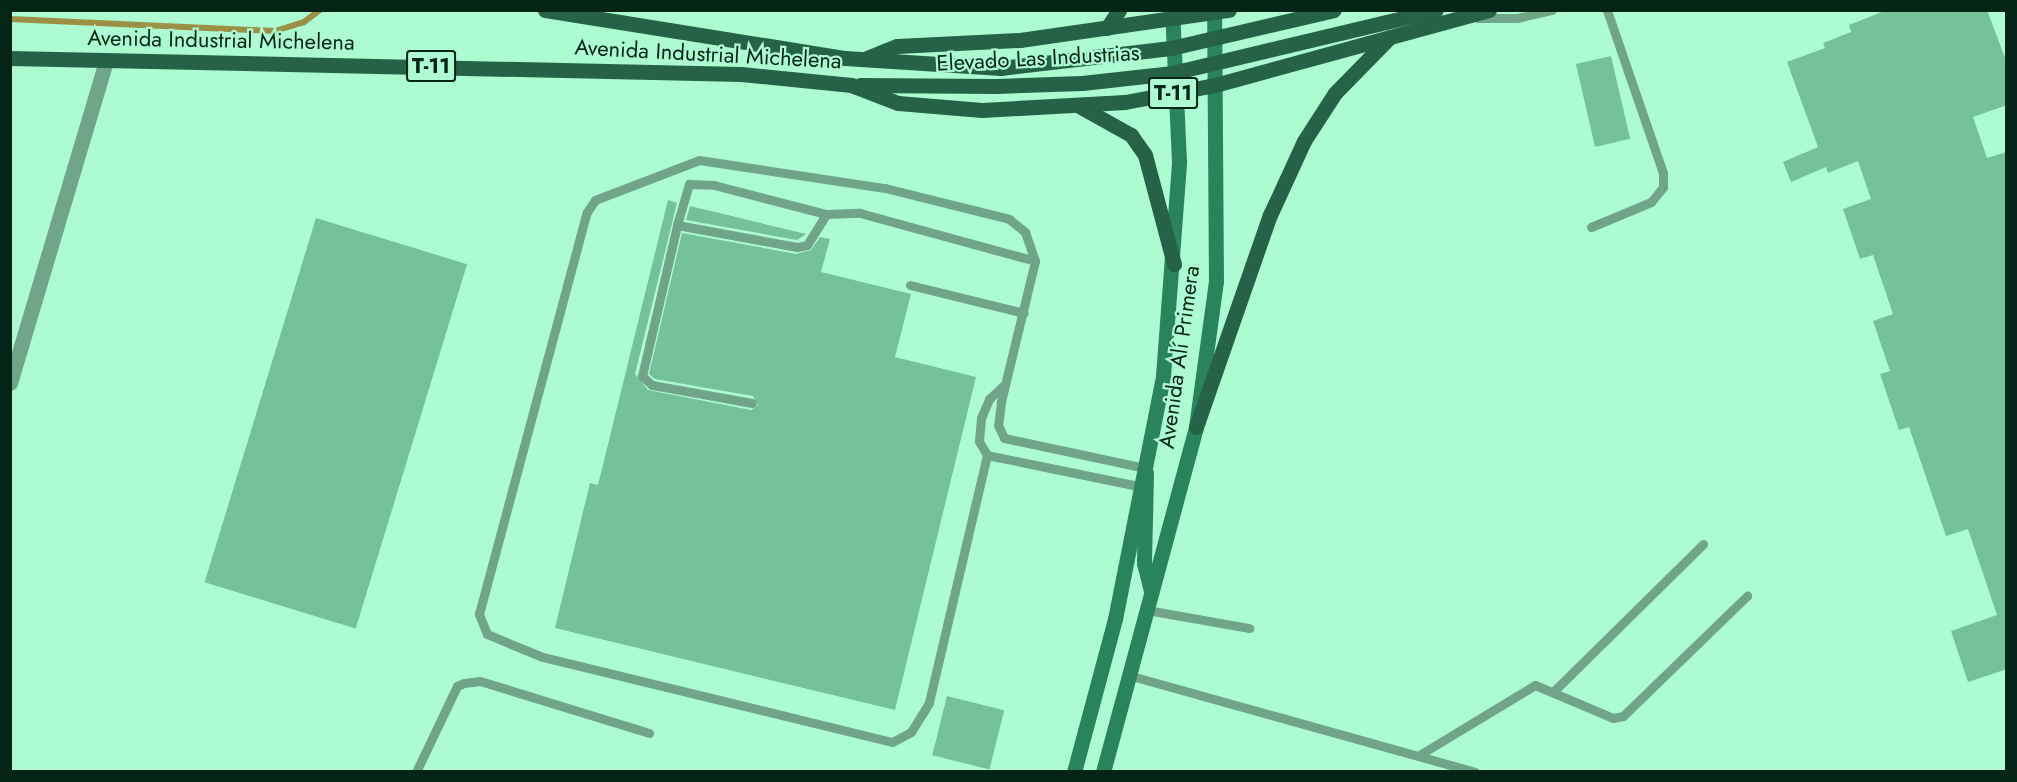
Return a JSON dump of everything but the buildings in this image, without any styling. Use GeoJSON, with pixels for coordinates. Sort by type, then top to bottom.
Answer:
{"type":"FeatureCollection","features":[{"type":"Feature","properties":{"kind":"main road","name":"Avenida Industrial Michelena"},"geometry":{"type":"LineString","coordinates":[[545,10],[863,59],[897,46],[1020,40],[1107,28],[1172,15],[1219,11]]}},
{"type":"Feature","properties":{"kind":"main road"},"geometry":{"type":"LineString","coordinates":[[1107,28],[1119,10]]}},
{"type":"Feature","properties":{"kind":"main road","name":"Elevado Las Industrias"},"geometry":{"type":"LineString","coordinates":[[863,59],[1001,68],[1171,48],[1334,10]]}},
{"type":"Feature","properties":{"kind":"main road","name":"Elevado Las Industrias"},"geometry":{"type":"LineString","coordinates":[[852,85],[996,86],[1082,83],[1172,73],[1436,10]]}},
{"type":"Feature","properties":{"kind":"main road","name":"Avenida Industrial Michelena"},"geometry":{"type":"LineString","coordinates":[[10,58],[644,69],[852,85],[898,103],[982,110],[1079,106],[1215,85],[1488,10]]}},
{"type":"Feature","properties":{"kind":"main road","name":"Avenida Alí Primera"},"geometry":{"type":"LineString","coordinates":[[1103,771],[1196,427],[1216,281],[1215,85],[1219,11]]}},
{"type":"Feature","properties":{"kind":"main road","name":"Avenida Alí Primera"},"geometry":{"type":"LineString","coordinates":[[1074,771],[1121,589],[1138,486],[1163,376],[1174,264],[1177,92],[1172,15]]}},
{"type":"Feature","properties":{"kind":"main road"},"geometry":{"type":"LineString","coordinates":[[1196,427],[1270,215],[1304,141],[1335,93],[1392,36]]}},
{"type":"Feature","properties":{"kind":"main road"},"geometry":{"type":"LineString","coordinates":[[1079,106],[1131,135],[1145,155],[1174,264]]}},
{"type":"Feature","properties":{"kind":"main road"},"geometry":{"type":"LineString","coordinates":[[1142,467],[1148,480],[1144,563],[1151,591]]}},
{"type":"Feature","properties":{"kind":"street"},"geometry":{"type":"LineString","coordinates":[[10,383],[106,60]]}},
{"type":"Feature","properties":{"kind":"lane","name":"Avenida Industrial Michelena"},"geometry":{"type":"LineString","coordinates":[[1460,18],[1516,18],[1552,10]]}},
{"type":"Feature","properties":{"kind":"lane"},"geometry":{"type":"LineString","coordinates":[[1591,227],[1651,202],[1663,187],[1663,173],[1607,10]]}},
{"type":"Feature","properties":{"kind":"lane"},"geometry":{"type":"LineString","coordinates":[[1006,383],[989,399],[981,418],[979,441],[987,455],[929,703],[911,732],[892,742],[540,656],[487,634],[479,614],[587,212],[595,200],[674,166],[699,160],[722,161],[885,188],[1009,219],[1025,232],[1035,261],[998,425],[1004,438],[1142,467]]}},
{"type":"Feature","properties":{"kind":"lane"},"geometry":{"type":"LineString","coordinates":[[752,403],[652,385],[642,376],[677,225],[689,184],[714,185],[826,214],[860,213],[1035,261]]}},
{"type":"Feature","properties":{"kind":"lane"},"geometry":{"type":"LineString","coordinates":[[677,225],[797,248],[807,245],[826,214]]}},
{"type":"Feature","properties":{"kind":"lane"},"geometry":{"type":"LineString","coordinates":[[910,285],[1024,313]]}},
{"type":"Feature","properties":{"kind":"lane"},"geometry":{"type":"LineString","coordinates":[[987,455],[1138,486]]}},
{"type":"Feature","properties":{"kind":"lane"},"geometry":{"type":"LineString","coordinates":[[1555,690],[1704,544]]}},
{"type":"Feature","properties":{"kind":"lane"},"geometry":{"type":"LineString","coordinates":[[1421,754],[1535,685],[1555,690],[1613,717],[1623,716],[1747,596]]}},
{"type":"Feature","properties":{"kind":"lane"},"geometry":{"type":"LineString","coordinates":[[1147,610],[1249,628]]}},
{"type":"Feature","properties":{"kind":"lane"},"geometry":{"type":"LineString","coordinates":[[1128,675],[1421,754],[1475,771]]}},
{"type":"Feature","properties":{"kind":"lane"},"geometry":{"type":"LineString","coordinates":[[416,771],[457,686],[464,683],[480,681],[649,733]]}},
{"type":"Feature","properties":{"kind":"waterway"},"geometry":{"type":"LineString","coordinates":[[10,19],[275,31],[304,22],[320,10]]}}]}
